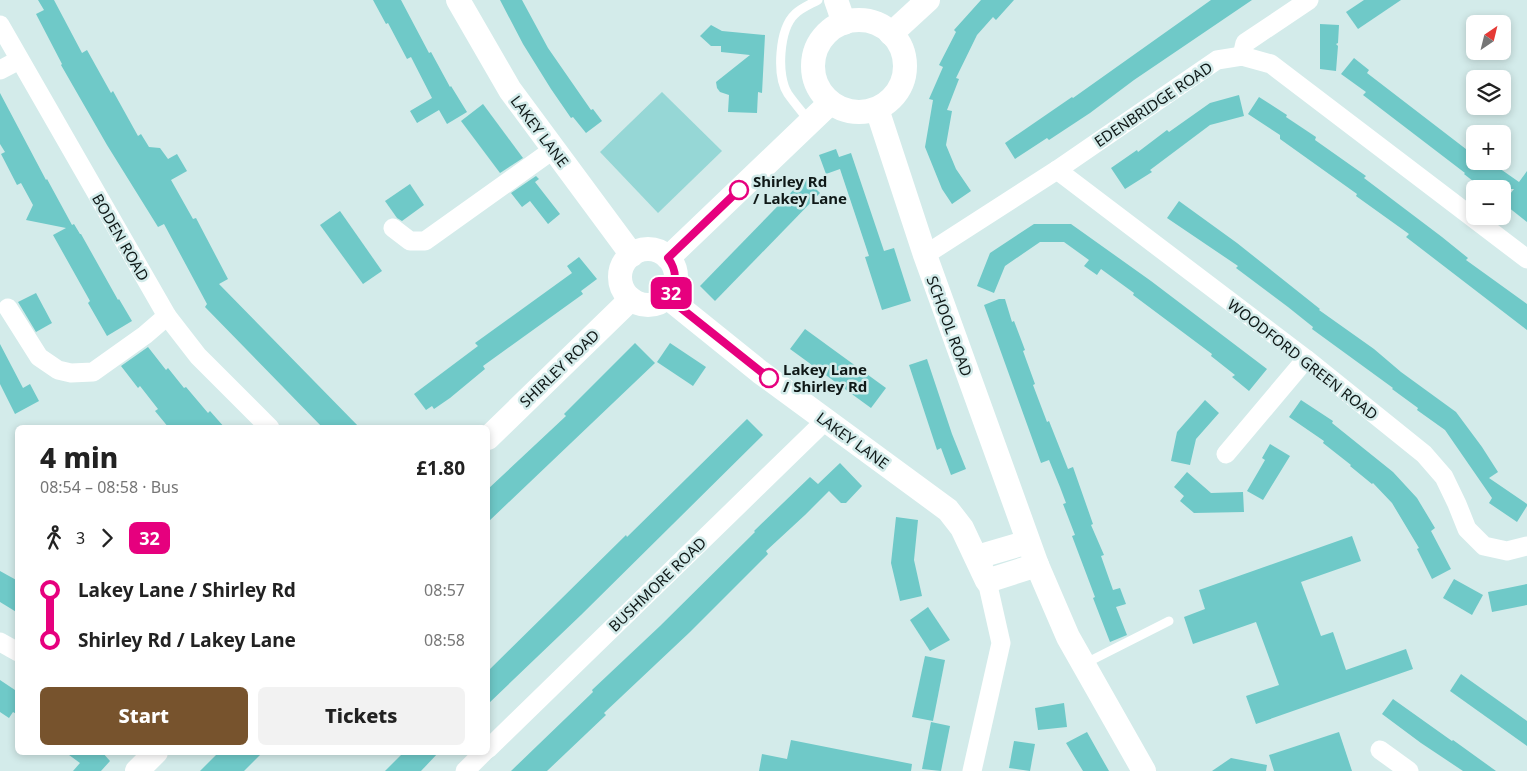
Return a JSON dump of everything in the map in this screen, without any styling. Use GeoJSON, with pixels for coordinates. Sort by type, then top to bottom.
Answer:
{"type":"FeatureCollection","features":[{"type":"Feature","properties":{"kind":"street","name":"LAKEY LANE"},"geometry":{"type":"LineString","coordinates":[[458,0],[510,90],[632,255]]}},
{"type":"Feature","properties":{"kind":"street"},"geometry":{"type":"LineString","coordinates":[[836,0],[844,23]]}},
{"type":"Feature","properties":{"kind":"street"},"geometry":{"type":"LineString","coordinates":[[891,34],[928,0]]}},
{"type":"Feature","properties":{"kind":"street"},"geometry":{"type":"LineString","coordinates":[[1242,56],[1245,43],[1309,0]]}},
{"type":"Feature","properties":{"kind":"street"},"geometry":{"type":"LineString","coordinates":[[860,20],[882,27],[891,34],[904,55],[905,67],[902,82],[894,96],[877,109],[864,112],[847,111],[830,103],[816,84],[813,72],[813,58],[818,45],[823,37],[833,28],[844,23],[860,20]]}},
{"type":"Feature","properties":{"kind":"street","name":"BODEN ROAD"},"geometry":{"type":"LineString","coordinates":[[0,25],[167,316],[198,356],[267,425]]}},
{"type":"Feature","properties":{"kind":"street","name":"EDENBRIDGE ROAD"},"geometry":{"type":"LineString","coordinates":[[925,255],[1057,170],[1217,60],[1242,56],[1272,64],[1527,259]]}},
{"type":"Feature","properties":{"kind":"street"},"geometry":{"type":"LineString","coordinates":[[0,70],[19,60]]}},
{"type":"Feature","properties":{"kind":"street"},"geometry":{"type":"LineString","coordinates":[[668,258],[830,103]]}},
{"type":"Feature","properties":{"kind":"street","name":"SCHOOL ROAD"},"geometry":{"type":"LineString","coordinates":[[877,109],[925,255],[1028,542]]}},
{"type":"Feature","properties":{"kind":"street"},"geometry":{"type":"LineString","coordinates":[[393,228],[410,241],[425,241],[554,148]]}},
{"type":"Feature","properties":{"kind":"street","name":"WOODFORD GREEN ROAD"},"geometry":{"type":"LineString","coordinates":[[1057,170],[1306,359],[1424,454],[1444,477],[1467,529],[1484,546],[1507,551],[1527,546]]}},
{"type":"Feature","properties":{"kind":"street"},"geometry":{"type":"LineString","coordinates":[[655,250],[668,258],[673,266],[676,274],[675,282],[672,290],[661,302],[645,305],[631,299],[621,285],[620,276],[622,268],[632,255],[639,251],[655,250]]}},
{"type":"Feature","properties":{"kind":"street","name":"LAKEY LANE"},"geometry":{"type":"LineString","coordinates":[[667,297],[760,372],[948,510],[962,528],[987,581]]}},
{"type":"Feature","properties":{"kind":"street","name":"SHIRLEY ROAD"},"geometry":{"type":"LineString","coordinates":[[490,436],[631,299]]}},
{"type":"Feature","properties":{"kind":"street"},"geometry":{"type":"LineString","coordinates":[[8,308],[39,357],[58,370],[71,373],[93,372],[145,336],[167,316]]}},
{"type":"Feature","properties":{"kind":"street"},"geometry":{"type":"LineString","coordinates":[[1226,454],[1306,359]]}},
{"type":"Feature","properties":{"kind":"street","name":"BUSHMORE ROAD"},"geometry":{"type":"LineString","coordinates":[[490,747],[826,420]]}},
{"type":"Feature","properties":{"kind":"street"},"geometry":{"type":"LineString","coordinates":[[977,558],[1028,542],[1068,637],[1144,771]]}},
{"type":"Feature","properties":{"kind":"street"},"geometry":{"type":"LineString","coordinates":[[972,771],[1001,642],[987,581],[1037,565]]}},
{"type":"Feature","properties":{"kind":"street"},"geometry":{"type":"LineString","coordinates":[[0,642],[15,650]]}},
{"type":"Feature","properties":{"kind":"street"},"geometry":{"type":"LineString","coordinates":[[1380,750],[1409,771]]}},
{"type":"Feature","properties":{"kind":"street"},"geometry":{"type":"LineString","coordinates":[[137,771],[153,755]]}},
{"type":"Feature","properties":{"kind":"street"},"geometry":{"type":"LineString","coordinates":[[464,771],[481,755]]}},
{"type":"Feature","properties":{"kind":"lane"},"geometry":{"type":"LineString","coordinates":[[810,122],[787,93],[782,78],[781,55],[784,34],[794,14],[818,0]]}},
{"type":"Feature","properties":{"kind":"lane"},"geometry":{"type":"LineString","coordinates":[[1084,664],[1169,621]]}},
{"type":"Feature","properties":{"kind":"shaded area"},"geometry":{"type":"Polygon","coordinates":[[[662,92],[722,151],[658,213],[600,152],[662,92]]]}},
{"type":"Feature","properties":{"kind":"building"},"geometry":{"type":"Polygon","coordinates":[[[38,0],[54,0],[82,53],[87,50],[138,136],[141,134],[149,147],[160,148],[168,159],[177,154],[187,171],[171,180],[193,219],[196,218],[228,279],[219,284],[357,425],[320,425],[205,307],[207,304],[164,224],[158,227],[107,145],[61,65],[36,14],[44,10],[38,0]]]}},
{"type":"Feature","properties":{"kind":"building"},"geometry":{"type":"Polygon","coordinates":[[[373,0],[401,0],[429,53],[431,52],[450,87],[467,112],[447,124],[439,110],[417,123],[410,111],[432,98],[411,57],[407,59],[388,23],[386,24],[373,0]]]}},
{"type":"Feature","properties":{"kind":"building"},"geometry":{"type":"Polygon","coordinates":[[[500,0],[522,0],[548,48],[591,110],[593,109],[602,121],[586,133],[573,117],[571,118],[551,89],[523,44],[500,0]]]}},
{"type":"Feature","properties":{"kind":"building"},"geometry":{"type":"Polygon","coordinates":[[[981,0],[1014,0],[996,20],[993,17],[977,35],[956,78],[959,79],[947,110],[952,111],[946,145],[956,169],[971,191],[952,204],[942,189],[925,147],[933,100],[929,99],[943,67],[939,65],[956,32],[954,30],[981,0]]]}},
{"type":"Feature","properties":{"kind":"building"},"geometry":{"type":"Polygon","coordinates":[[[1211,0],[1252,0],[1134,80],[1090,113],[1049,140],[1047,138],[1015,159],[1005,143],[1073,98],[1211,0]]]}},
{"type":"Feature","properties":{"kind":"building"},"geometry":{"type":"Polygon","coordinates":[[[1364,0],[1401,0],[1358,29],[1346,12],[1364,0]]]}},
{"type":"Feature","properties":{"kind":"building"},"geometry":{"type":"Polygon","coordinates":[[[1320,24],[1339,25],[1338,43],[1336,44],[1338,46],[1336,71],[1320,69],[1320,24]]]}},
{"type":"Feature","properties":{"kind":"building"},"geometry":{"type":"Polygon","coordinates":[[[711,25],[722,31],[765,35],[762,93],[758,92],[757,113],[728,112],[729,95],[720,92],[716,82],[750,55],[721,52],[721,46],[711,46],[700,36],[711,25]]]}},
{"type":"Feature","properties":{"kind":"building"},"geometry":{"type":"Polygon","coordinates":[[[1354,58],[1369,70],[1367,73],[1466,149],[1466,170],[1502,170],[1519,182],[1527,171],[1527,222],[1511,209],[1511,193],[1514,189],[1511,189],[1511,180],[1472,180],[1363,95],[1366,92],[1341,74],[1354,58]]]}},
{"type":"Feature","properties":{"kind":"building"},"geometry":{"type":"Polygon","coordinates":[[[0,93],[72,225],[74,224],[81,234],[132,321],[107,336],[88,303],[90,301],[53,235],[66,228],[26,220],[33,205],[21,183],[17,185],[1,154],[5,152],[0,144],[0,93]]]}},
{"type":"Feature","properties":{"kind":"building"},"geometry":{"type":"Polygon","coordinates":[[[1239,95],[1244,116],[1210,125],[1150,170],[1152,172],[1125,189],[1111,168],[1137,150],[1138,152],[1167,130],[1169,132],[1210,103],[1239,95]]]}},
{"type":"Feature","properties":{"kind":"building"},"geometry":{"type":"Polygon","coordinates":[[[1259,97],[1316,137],[1315,140],[1366,176],[1364,178],[1468,258],[1466,260],[1527,304],[1527,330],[1406,237],[1409,234],[1280,139],[1280,135],[1248,114],[1259,97]]]}},
{"type":"Feature","properties":{"kind":"building"},"geometry":{"type":"Polygon","coordinates":[[[483,104],[523,158],[500,173],[461,121],[483,104]]]}},
{"type":"Feature","properties":{"kind":"building"},"geometry":{"type":"Polygon","coordinates":[[[836,149],[839,157],[851,153],[884,251],[894,248],[911,301],[882,310],[865,257],[869,256],[840,169],[826,174],[819,155],[836,149]]]}},
{"type":"Feature","properties":{"kind":"building"},"geometry":{"type":"Polygon","coordinates":[[[536,176],[539,179],[535,182],[560,214],[548,224],[530,201],[522,207],[511,193],[536,176]]]}},
{"type":"Feature","properties":{"kind":"building"},"geometry":{"type":"Polygon","coordinates":[[[805,178],[820,193],[715,301],[700,286],[805,178]]]}},
{"type":"Feature","properties":{"kind":"building"},"geometry":{"type":"Polygon","coordinates":[[[410,184],[424,205],[402,221],[397,218],[385,201],[410,184]]]}},
{"type":"Feature","properties":{"kind":"building"},"geometry":{"type":"Polygon","coordinates":[[[1179,201],[1237,243],[1319,310],[1374,349],[1401,372],[1456,412],[1498,472],[1489,478],[1527,504],[1517,522],[1489,503],[1492,498],[1445,430],[1417,410],[1418,408],[1393,388],[1312,329],[1313,327],[1236,268],[1238,266],[1167,218],[1179,201]]]}},
{"type":"Feature","properties":{"kind":"building"},"geometry":{"type":"Polygon","coordinates":[[[340,211],[382,271],[363,284],[320,225],[340,211]]]}},
{"type":"Feature","properties":{"kind":"building"},"geometry":{"type":"Polygon","coordinates":[[[1034,224],[1071,224],[1151,281],[1267,369],[1249,391],[1232,377],[1235,375],[1211,356],[1212,354],[1133,295],[1134,293],[1101,269],[1097,275],[1084,266],[1089,260],[1064,242],[1040,242],[1005,266],[994,293],[977,286],[990,253],[1034,224]]]}},
{"type":"Feature","properties":{"kind":"building"},"geometry":{"type":"Polygon","coordinates":[[[579,257],[597,279],[581,291],[583,294],[483,366],[485,369],[450,398],[434,409],[432,406],[426,410],[414,394],[478,346],[475,343],[572,273],[567,266],[579,257]]]}},
{"type":"Feature","properties":{"kind":"building"},"geometry":{"type":"Polygon","coordinates":[[[36,293],[52,323],[36,332],[18,302],[36,293]]]}},
{"type":"Feature","properties":{"kind":"building"},"geometry":{"type":"Polygon","coordinates":[[[999,299],[1005,299],[1012,322],[1014,321],[1025,350],[1023,351],[1035,384],[1033,385],[1047,422],[1049,421],[1068,469],[1073,467],[1093,524],[1091,525],[1104,555],[1101,556],[1113,590],[1120,588],[1126,604],[1116,607],[1127,635],[1110,642],[1072,536],[1075,535],[1063,504],[1066,503],[1049,460],[1041,463],[984,305],[999,299]]]}},
{"type":"Feature","properties":{"kind":"building"},"geometry":{"type":"Polygon","coordinates":[[[805,329],[886,388],[871,408],[790,349],[805,329]]]}},
{"type":"Feature","properties":{"kind":"building"},"geometry":{"type":"Polygon","coordinates":[[[635,343],[655,363],[490,520],[490,487],[566,416],[564,414],[635,343]]]}},
{"type":"Feature","properties":{"kind":"building"},"geometry":{"type":"Polygon","coordinates":[[[670,343],[706,367],[693,386],[657,362],[670,343]]]}},
{"type":"Feature","properties":{"kind":"building"},"geometry":{"type":"Polygon","coordinates":[[[0,344],[23,388],[30,384],[39,401],[15,414],[0,384],[0,344]]]}},
{"type":"Feature","properties":{"kind":"building"},"geometry":{"type":"Polygon","coordinates":[[[148,347],[166,370],[168,368],[184,388],[186,387],[208,413],[210,411],[222,425],[167,425],[155,411],[158,409],[121,366],[148,347]]]}},
{"type":"Feature","properties":{"kind":"building"},"geometry":{"type":"Polygon","coordinates":[[[927,359],[966,469],[951,475],[941,448],[937,450],[909,365],[927,359]]]}},
{"type":"Feature","properties":{"kind":"building"},"geometry":{"type":"Polygon","coordinates":[[[1205,400],[1219,413],[1196,439],[1190,465],[1171,461],[1177,432],[1205,400]]]}},
{"type":"Feature","properties":{"kind":"building"},"geometry":{"type":"Polygon","coordinates":[[[1301,400],[1333,421],[1332,423],[1393,472],[1417,498],[1435,528],[1431,531],[1451,569],[1432,579],[1417,549],[1419,548],[1392,503],[1373,483],[1323,443],[1324,441],[1289,417],[1301,400]]]}},
{"type":"Feature","properties":{"kind":"building"},"geometry":{"type":"Polygon","coordinates":[[[747,419],[763,435],[490,702],[490,669],[626,535],[627,537],[747,419]]]}},
{"type":"Feature","properties":{"kind":"building"},"geometry":{"type":"Polygon","coordinates":[[[1270,444],[1290,456],[1263,500],[1247,491],[1265,460],[1262,458],[1270,444]]]}},
{"type":"Feature","properties":{"kind":"building"},"geometry":{"type":"Polygon","coordinates":[[[840,463],[862,486],[846,503],[841,503],[829,491],[766,551],[768,554],[690,632],[604,713],[606,715],[547,771],[511,771],[810,477],[818,484],[840,463]]]}},
{"type":"Feature","properties":{"kind":"building"},"geometry":{"type":"Polygon","coordinates":[[[1187,472],[1211,493],[1243,492],[1244,512],[1194,513],[1180,501],[1184,496],[1174,487],[1187,472]]]}},
{"type":"Feature","properties":{"kind":"building"},"geometry":{"type":"Polygon","coordinates":[[[896,517],[918,520],[914,560],[922,596],[900,601],[891,563],[896,517]]]}},
{"type":"Feature","properties":{"kind":"building"},"geometry":{"type":"Polygon","coordinates":[[[1352,536],[1361,561],[1301,582],[1321,636],[1333,632],[1346,670],[1406,649],[1413,669],[1256,724],[1246,696],[1279,685],[1256,622],[1193,644],[1184,617],[1205,609],[1199,590],[1352,536]]]}},
{"type":"Feature","properties":{"kind":"building"},"geometry":{"type":"Polygon","coordinates":[[[0,571],[15,579],[15,611],[0,602],[0,571]]]}},
{"type":"Feature","properties":{"kind":"building"},"geometry":{"type":"Polygon","coordinates":[[[1454,579],[1483,595],[1472,615],[1443,598],[1454,579]]]}},
{"type":"Feature","properties":{"kind":"building"},"geometry":{"type":"Polygon","coordinates":[[[1527,584],[1527,605],[1492,612],[1488,592],[1527,584]]]}},
{"type":"Feature","properties":{"kind":"building"},"geometry":{"type":"Polygon","coordinates":[[[928,607],[950,640],[930,651],[910,620],[928,607]]]}},
{"type":"Feature","properties":{"kind":"building"},"geometry":{"type":"Polygon","coordinates":[[[925,656],[945,660],[933,721],[912,717],[925,656]]]}},
{"type":"Feature","properties":{"kind":"building"},"geometry":{"type":"Polygon","coordinates":[[[1461,674],[1527,721],[1527,746],[1450,691],[1461,674]]]}},
{"type":"Feature","properties":{"kind":"building"},"geometry":{"type":"Polygon","coordinates":[[[0,680],[15,690],[15,713],[13,712],[9,718],[0,712],[0,680]]]}},
{"type":"Feature","properties":{"kind":"building"},"geometry":{"type":"Polygon","coordinates":[[[1393,699],[1496,771],[1463,771],[1421,743],[1382,714],[1393,699]]]}},
{"type":"Feature","properties":{"kind":"building"},"geometry":{"type":"Polygon","coordinates":[[[1064,703],[1067,727],[1038,730],[1035,708],[1064,703]]]}},
{"type":"Feature","properties":{"kind":"building"},"geometry":{"type":"Polygon","coordinates":[[[931,722],[950,726],[941,771],[922,769],[931,722]]]}},
{"type":"Feature","properties":{"kind":"building"},"geometry":{"type":"Polygon","coordinates":[[[1087,732],[1109,771],[1083,771],[1066,743],[1087,732]]]}},
{"type":"Feature","properties":{"kind":"building"},"geometry":{"type":"Polygon","coordinates":[[[1339,732],[1352,771],[1274,771],[1269,755],[1339,732]]]}},
{"type":"Feature","properties":{"kind":"building"},"geometry":{"type":"Polygon","coordinates":[[[791,740],[912,764],[911,771],[759,771],[762,754],[787,759],[791,740]]]}},
{"type":"Feature","properties":{"kind":"building"},"geometry":{"type":"Polygon","coordinates":[[[1014,741],[1035,744],[1030,771],[1009,768],[1014,741]]]}},
{"type":"Feature","properties":{"kind":"building"},"geometry":{"type":"Polygon","coordinates":[[[69,755],[105,755],[110,761],[101,771],[73,771],[80,763],[69,755]]]}},
{"type":"Feature","properties":{"kind":"building"},"geometry":{"type":"Polygon","coordinates":[[[216,755],[260,755],[244,771],[200,771],[216,755]]]}},
{"type":"Feature","properties":{"kind":"building"},"geometry":{"type":"Polygon","coordinates":[[[401,755],[436,755],[421,771],[385,771],[401,755]]]}},
{"type":"Feature","properties":{"kind":"building"},"geometry":{"type":"Polygon","coordinates":[[[1231,758],[1267,765],[1266,771],[1212,771],[1231,758]]]}},
{"type":"Feature","properties":{"kind":"bus line","name":"32"},"geometry":{"type":"LineString","coordinates":[[739,190],[668,258],[676,274],[672,290],[667,297],[769,378]]}},
{"type":"Feature","properties":{"kind":"place","name":"Shirley Rd / Lakey Lane"},"geometry":{"type":"Point","coordinates":[739,190]}},
{"type":"Feature","properties":{"kind":"place","name":"Lakey Lane / Shirley Rd"},"geometry":{"type":"Point","coordinates":[769,378]}}]}
